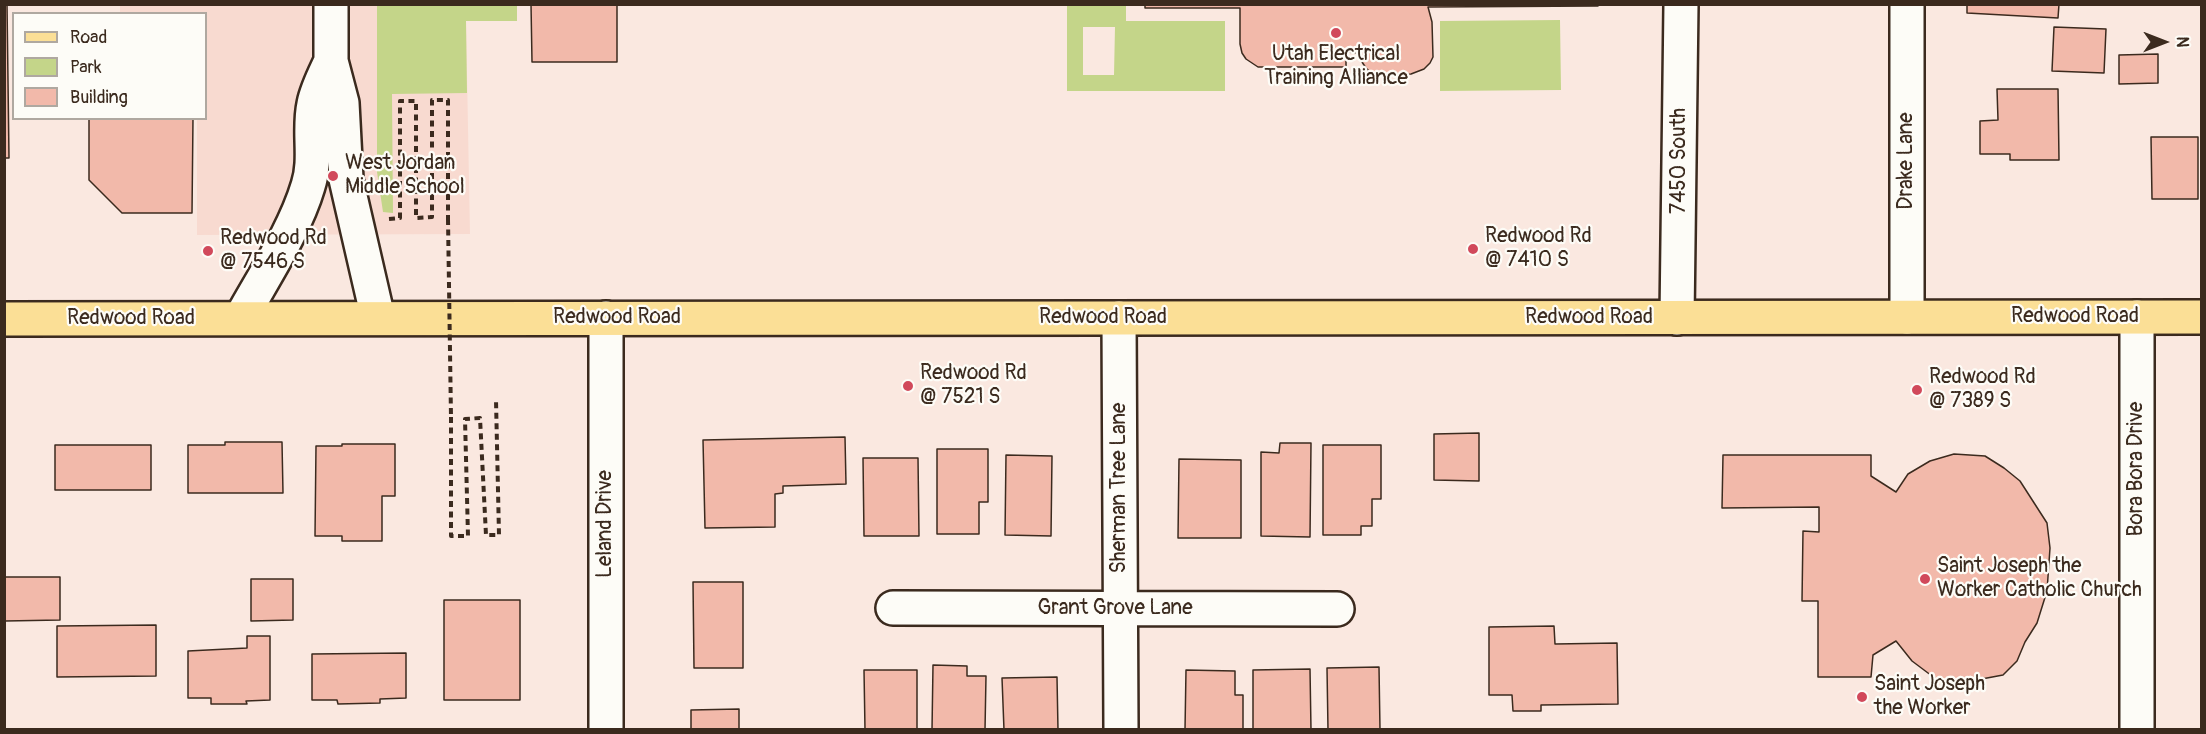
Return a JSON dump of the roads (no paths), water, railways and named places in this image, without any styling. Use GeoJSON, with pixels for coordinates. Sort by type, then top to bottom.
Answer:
{"type":"FeatureCollection","features":[{"type":"Feature","properties":{"kind":"main road","name":"Redwood Road"},"geometry":{"type":"LineString","coordinates":[[4,319],[2202,317]]}},
{"type":"Feature","properties":{"kind":"street"},"geometry":{"type":"LineString","coordinates":[[331,4],[331,61],[342,104],[346,179],[378,318]]}},
{"type":"Feature","properties":{"kind":"street","name":"7450 South"},"geometry":{"type":"LineString","coordinates":[[1677,318],[1681,4]]}},
{"type":"Feature","properties":{"kind":"street","name":"Drake Lane"},"geometry":{"type":"LineString","coordinates":[[1907,4],[1907,317]]}},
{"type":"Feature","properties":{"kind":"street"},"geometry":{"type":"LineString","coordinates":[[241,318],[297,213],[308,186],[314,162],[312,118],[314,102],[331,61]]}},
{"type":"Feature","properties":{"kind":"street","name":"Bora Bora Drive"},"geometry":{"type":"LineString","coordinates":[[2137,317],[2137,729]]}},
{"type":"Feature","properties":{"kind":"street","name":"Leland Drive"},"geometry":{"type":"LineString","coordinates":[[606,318],[606,729]]}},
{"type":"Feature","properties":{"kind":"street","name":"Sherman Tree Lane"},"geometry":{"type":"LineString","coordinates":[[1119,318],[1121,729]]}},
{"type":"Feature","properties":{"kind":"street","name":"Grant Grove Lane"},"geometry":{"type":"LineString","coordinates":[[893,608],[1338,609]]}},
{"type":"Feature","properties":{"kind":"place","name":"Utah Electrical Training Alliance"},"geometry":{"type":"Point","coordinates":[1336,33]}},
{"type":"Feature","properties":{"kind":"place","name":"West Jordan Middle School"},"geometry":{"type":"Point","coordinates":[333,176]}},
{"type":"Feature","properties":{"kind":"place","name":"Redwood Rd @ 7410 S"},"geometry":{"type":"Point","coordinates":[1473,249]}},
{"type":"Feature","properties":{"kind":"place","name":"Redwood Rd @ 7546 S"},"geometry":{"type":"Point","coordinates":[208,251]}},
{"type":"Feature","properties":{"kind":"place","name":"Redwood Rd @ 7521 S"},"geometry":{"type":"Point","coordinates":[908,386]}},
{"type":"Feature","properties":{"kind":"place","name":"Redwood Rd @ 7389 S"},"geometry":{"type":"Point","coordinates":[1917,390]}},
{"type":"Feature","properties":{"kind":"place","name":"Saint Joseph the Worker Catholic Church"},"geometry":{"type":"Point","coordinates":[1925,579]}},
{"type":"Feature","properties":{"kind":"place","name":"Saint Joseph the Worker"},"geometry":{"type":"Point","coordinates":[1862,697]}}]}
